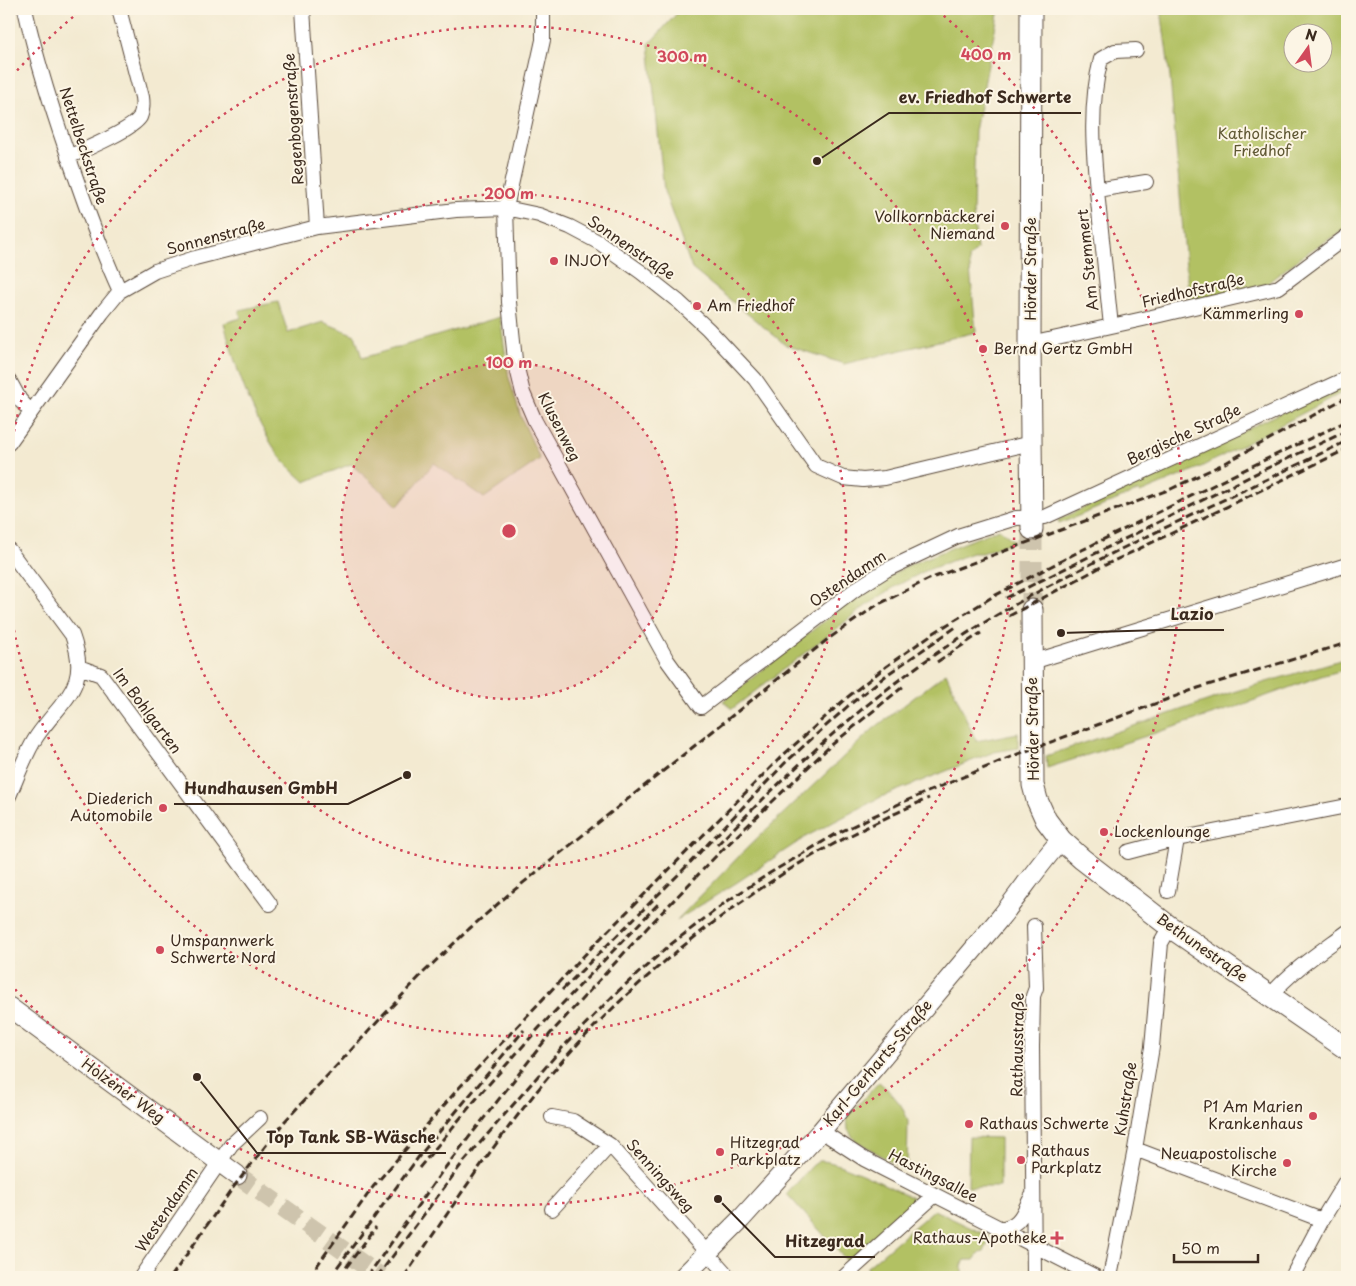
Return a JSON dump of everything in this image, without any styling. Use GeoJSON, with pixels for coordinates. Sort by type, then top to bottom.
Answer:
{"type":"FeatureCollection","features":[{"type":"Feature","properties":{"kind":"main road","name":"Hörder Straße"},"geometry":{"type":"LineString","coordinates":[[1031,9],[1030,344],[1032,524]]}},
{"type":"Feature","properties":{"kind":"main road","name":"Hörder Straße"},"geometry":{"type":"LineString","coordinates":[[1032,610],[1033,785],[1036,800],[1046,820],[1061,840]]}},
{"type":"Feature","properties":{"kind":"main road","name":"Bethunestraße"},"geometry":{"type":"LineString","coordinates":[[1061,840],[1082,859],[1170,927],[1347,1050]]}},
{"type":"Feature","properties":{"kind":"main road","name":"Karl-Gerharts-Straße"},"geometry":{"type":"LineString","coordinates":[[683,1277],[741,1219],[821,1131],[1000,918],[1027,884],[1040,862],[1061,840]]}},
{"type":"Feature","properties":{"kind":"main road","name":"Holzener Weg"},"geometry":{"type":"LineString","coordinates":[[9,1007],[237,1175]]}},
{"type":"Feature","properties":{"kind":"street","name":"Nettelbeckstraße"},"geometry":{"type":"LineString","coordinates":[[25,9],[68,158],[98,240],[120,291]]}},
{"type":"Feature","properties":{"kind":"street"},"geometry":{"type":"LineString","coordinates":[[68,158],[126,128],[139,119],[141,114],[143,107],[142,98],[119,9]]}},
{"type":"Feature","properties":{"kind":"street","name":"Regenbogenstraße"},"geometry":{"type":"LineString","coordinates":[[303,9],[317,227]]}},
{"type":"Feature","properties":{"kind":"street","name":"Klusenweg"},"geometry":{"type":"LineString","coordinates":[[543,9],[543,40],[506,208],[509,302],[516,360],[523,393],[535,421],[667,660],[702,707]]}},
{"type":"Feature","properties":{"kind":"street","name":"Am Stemmert"},"geometry":{"type":"LineString","coordinates":[[1111,326],[1092,121],[1096,77],[1101,59],[1115,51],[1136,50]]}},
{"type":"Feature","properties":{"kind":"street","name":"Am Stemmert"},"geometry":{"type":"LineString","coordinates":[[1097,190],[1146,182]]}},
{"type":"Feature","properties":{"kind":"street","name":"Sonnenstraße"},"geometry":{"type":"LineString","coordinates":[[9,443],[120,291],[155,271],[195,258],[317,227],[456,210],[506,208],[539,215],[570,227],[597,241],[679,302],[708,329],[755,379],[816,466],[829,473],[852,480],[885,478],[1032,443]]}},
{"type":"Feature","properties":{"kind":"street","name":"Friedhofstraße"},"geometry":{"type":"LineString","coordinates":[[1030,344],[1280,287],[1347,236]]}},
{"type":"Feature","properties":{"kind":"street","name":"Bergische Straße"},"geometry":{"type":"LineString","coordinates":[[1032,524],[1347,378]]}},
{"type":"Feature","properties":{"kind":"street"},"geometry":{"type":"LineString","coordinates":[[9,380],[20,400],[31,412]]}},
{"type":"Feature","properties":{"kind":"street","name":"Ostendamm"},"geometry":{"type":"LineString","coordinates":[[702,707],[856,588],[886,570],[958,536],[1016,518],[1032,524]]}},
{"type":"Feature","properties":{"kind":"street"},"geometry":{"type":"LineString","coordinates":[[9,550],[72,634],[78,650],[80,667],[73,690],[35,738],[9,796]]}},
{"type":"Feature","properties":{"kind":"street"},"geometry":{"type":"LineString","coordinates":[[1032,662],[1347,565]]}},
{"type":"Feature","properties":{"kind":"street","name":"Im Bohlgarten"},"geometry":{"type":"LineString","coordinates":[[80,667],[100,675],[270,904]]}},
{"type":"Feature","properties":{"kind":"street"},"geometry":{"type":"LineString","coordinates":[[1128,852],[1177,839],[1347,806]]}},
{"type":"Feature","properties":{"kind":"street"},"geometry":{"type":"LineString","coordinates":[[1168,891],[1177,839]]}},
{"type":"Feature","properties":{"kind":"street","name":"Rathausstraße"},"geometry":{"type":"LineString","coordinates":[[1034,926],[1036,988],[1033,996],[1034,1277]]}},
{"type":"Feature","properties":{"kind":"street","name":"Kuhstraße"},"geometry":{"type":"LineString","coordinates":[[1110,1277],[1135,1149],[1152,1047],[1162,943],[1170,927]]}},
{"type":"Feature","properties":{"kind":"street"},"geometry":{"type":"LineString","coordinates":[[1270,996],[1281,983],[1347,932]]}},
{"type":"Feature","properties":{"kind":"street","name":"Senningsweg"},"geometry":{"type":"LineString","coordinates":[[552,1117],[573,1121],[610,1145],[729,1277]]}},
{"type":"Feature","properties":{"kind":"street"},"geometry":{"type":"LineString","coordinates":[[220,1162],[232,1145],[260,1118]]}},
{"type":"Feature","properties":{"kind":"street","name":"Hastingsallee"},"geometry":{"type":"LineString","coordinates":[[821,1131],[864,1159],[1096,1277]]}},
{"type":"Feature","properties":{"kind":"street"},"geometry":{"type":"LineString","coordinates":[[552,1209],[610,1145]]}},
{"type":"Feature","properties":{"kind":"street"},"geometry":{"type":"LineString","coordinates":[[1135,1149],[1322,1220]]}},
{"type":"Feature","properties":{"kind":"street","name":"Westendamm"},"geometry":{"type":"LineString","coordinates":[[141,1277],[220,1162]]}},
{"type":"Feature","properties":{"kind":"street"},"geometry":{"type":"LineString","coordinates":[[1292,1277],[1322,1220],[1347,1179]]}},
{"type":"Feature","properties":{"kind":"street"},"geometry":{"type":"LineString","coordinates":[[844,1277],[935,1195]]}},
{"type":"Feature","properties":{"kind":"street","name":"Rathausstraße"},"geometry":{"type":"LineString","coordinates":[[1000,1229],[1017,1224],[1033,1195]]}},
{"type":"Feature","properties":{"kind":"green space"},"geometry":{"type":"Polygon","coordinates":[[[681,9],[999,9],[975,131],[973,213],[977,250],[969,258],[976,332],[844,364],[786,345],[692,269],[664,191],[649,44],[681,9]]]}},
{"type":"Feature","properties":{"kind":"green space","name":"Katholischer Friedhof"},"geometry":{"type":"Polygon","coordinates":[[[1161,9],[1347,9],[1347,228],[1308,252],[1266,284],[1189,302],[1170,77],[1161,9]]]}},
{"type":"Feature","properties":{"kind":"green space"},"geometry":{"type":"Polygon","coordinates":[[[278,302],[288,333],[323,322],[355,335],[362,358],[500,317],[509,378],[521,417],[540,459],[484,498],[434,463],[398,506],[351,464],[305,482],[279,455],[259,421],[239,373],[224,323],[241,318],[239,310],[278,302]]]}},
{"type":"Feature","properties":{"kind":"green space"},"geometry":{"type":"Polygon","coordinates":[[[1347,381],[1347,390],[1199,468],[1059,524],[1058,520],[1347,381]]]}},
{"type":"Feature","properties":{"kind":"green space"},"geometry":{"type":"Polygon","coordinates":[[[999,529],[1014,541],[982,553],[972,553],[925,571],[896,586],[867,605],[732,709],[723,701],[861,592],[909,565],[999,529]]]}},
{"type":"Feature","properties":{"kind":"green space"},"geometry":{"type":"Polygon","coordinates":[[[1347,658],[1347,669],[1321,676],[1236,707],[1047,768],[1046,756],[1233,692],[1347,658]]]}},
{"type":"Feature","properties":{"kind":"green space"},"geometry":{"type":"Polygon","coordinates":[[[946,673],[976,741],[1018,733],[1018,748],[994,752],[881,797],[807,836],[677,920],[751,844],[873,729],[946,673]]]}},
{"type":"Feature","properties":{"kind":"green space"},"geometry":{"type":"Polygon","coordinates":[[[879,1082],[901,1105],[908,1120],[907,1171],[855,1140],[848,1130],[847,1117],[879,1082]]]}},
{"type":"Feature","properties":{"kind":"green space"},"geometry":{"type":"Polygon","coordinates":[[[969,1137],[1000,1138],[1000,1187],[968,1187],[969,1137]]]}},
{"type":"Feature","properties":{"kind":"green space"},"geometry":{"type":"Polygon","coordinates":[[[819,1161],[852,1170],[916,1199],[847,1261],[787,1194],[812,1166],[819,1161]]]}},
{"type":"Feature","properties":{"kind":"green space"},"geometry":{"type":"Polygon","coordinates":[[[934,1210],[990,1237],[984,1252],[979,1253],[974,1260],[965,1260],[962,1265],[962,1277],[875,1277],[866,1268],[934,1210]]]}},
{"type":"Feature","properties":{"kind":"tunnel"},"geometry":{"type":"LineString","coordinates":[[1032,529],[1032,610]]}},
{"type":"Feature","properties":{"kind":"tunnel"},"geometry":{"type":"LineString","coordinates":[[237,1175],[381,1277]]}},
{"type":"Feature","properties":{"kind":"railway"},"geometry":{"type":"LineString","coordinates":[[171,1277],[232,1189],[285,1121],[423,973],[508,895],[828,639],[877,605],[929,579],[1171,489],[1227,462],[1347,397]]}},
{"type":"Feature","properties":{"kind":"railway"},"geometry":{"type":"LineString","coordinates":[[309,1277],[373,1187],[458,1089],[593,946],[780,758],[844,700],[884,668],[932,634],[992,597],[1082,550],[1347,421]]}},
{"type":"Feature","properties":{"kind":"railway"},"geometry":{"type":"LineString","coordinates":[[1006,598],[1261,471],[1347,431]]}},
{"type":"Feature","properties":{"kind":"railway"},"geometry":{"type":"LineString","coordinates":[[717,845],[829,737],[889,688],[978,626],[1088,565],[1347,441]]}},
{"type":"Feature","properties":{"kind":"railway"},"geometry":{"type":"LineString","coordinates":[[1009,616],[1099,568],[1347,449]]}},
{"type":"Feature","properties":{"kind":"railway"},"geometry":{"type":"LineString","coordinates":[[562,990],[682,871],[785,763],[848,706],[888,674],[956,627]]}},
{"type":"Feature","properties":{"kind":"railway"},"geometry":{"type":"LineString","coordinates":[[937,662],[981,633]]}},
{"type":"Feature","properties":{"kind":"railway"},"geometry":{"type":"LineString","coordinates":[[377,1277],[461,1165],[563,1047],[616,993],[670,945],[726,902],[770,873],[836,834],[901,803],[1018,754],[1198,688],[1347,643]]}},
{"type":"Feature","properties":{"kind":"railway"},"geometry":{"type":"LineString","coordinates":[[367,1277],[441,1173],[550,1034],[716,856],[828,748],[905,685]]}},
{"type":"Feature","properties":{"kind":"railway"},"geometry":{"type":"LineString","coordinates":[[404,1277],[512,1122],[583,1038],[643,980],[707,927],[793,867],[889,816],[929,798]]}},
{"type":"Feature","properties":{"kind":"railway"},"geometry":{"type":"LineString","coordinates":[[419,1168],[482,1092],[540,1027],[660,902]]}},
{"type":"Feature","properties":{"kind":"railway"},"geometry":{"type":"LineString","coordinates":[[330,1277],[420,1155],[524,1030]]}},
{"type":"Feature","properties":{"kind":"railway"},"geometry":{"type":"LineString","coordinates":[[339,1277],[376,1227]]}},
{"type":"Feature","properties":{"kind":"place","name":"ev. Friedhof Schwerte"},"geometry":{"type":"Point","coordinates":[817,161]}},
{"type":"Feature","properties":{"kind":"place","name":"Vollkornbäckerei Niemand"},"geometry":{"type":"Point","coordinates":[1005,226]}},
{"type":"Feature","properties":{"kind":"place","name":"INJOY"},"geometry":{"type":"Point","coordinates":[554,261]}},
{"type":"Feature","properties":{"kind":"place","name":"Am Friedhof"},"geometry":{"type":"Point","coordinates":[697,306]}},
{"type":"Feature","properties":{"kind":"place","name":"Kämmerling"},"geometry":{"type":"Point","coordinates":[1299,314]}},
{"type":"Feature","properties":{"kind":"place","name":"Bernd Gertz GmbH"},"geometry":{"type":"Point","coordinates":[983,349]}},
{"type":"Feature","properties":{"kind":"place","name":"Lazio"},"geometry":{"type":"Point","coordinates":[1061,633]}},
{"type":"Feature","properties":{"kind":"place","name":"Hundhausen GmbH"},"geometry":{"type":"Point","coordinates":[407,775]}},
{"type":"Feature","properties":{"kind":"place","name":"Diederich Automobile"},"geometry":{"type":"Point","coordinates":[163,808]}},
{"type":"Feature","properties":{"kind":"place","name":"Lockenlounge"},"geometry":{"type":"Point","coordinates":[1104,832]}},
{"type":"Feature","properties":{"kind":"place","name":"Umspannwerk Schwerte Nord"},"geometry":{"type":"Point","coordinates":[160,950]}},
{"type":"Feature","properties":{"kind":"place","name":"Top Tank SB-Wäsche"},"geometry":{"type":"Point","coordinates":[197,1077]}},
{"type":"Feature","properties":{"kind":"place","name":"P1 Am Marien Krankenhaus"},"geometry":{"type":"Point","coordinates":[1313,1116]}},
{"type":"Feature","properties":{"kind":"place","name":"Rathaus Schwerte"},"geometry":{"type":"Point","coordinates":[969,1124]}},
{"type":"Feature","properties":{"kind":"place","name":"Hitzegrad Parkplatz"},"geometry":{"type":"Point","coordinates":[720,1152]}},
{"type":"Feature","properties":{"kind":"place","name":"Rathaus Parkplatz"},"geometry":{"type":"Point","coordinates":[1021,1160]}},
{"type":"Feature","properties":{"kind":"place","name":"Neuapostolische Kirche"},"geometry":{"type":"Point","coordinates":[1287,1163]}},
{"type":"Feature","properties":{"kind":"place","name":"Hitzegrad"},"geometry":{"type":"Point","coordinates":[718,1199]}},
{"type":"Feature","properties":{"kind":"place","name":"Rathaus-Apotheke"},"geometry":{"type":"Point","coordinates":[1057,1238]}}]}
